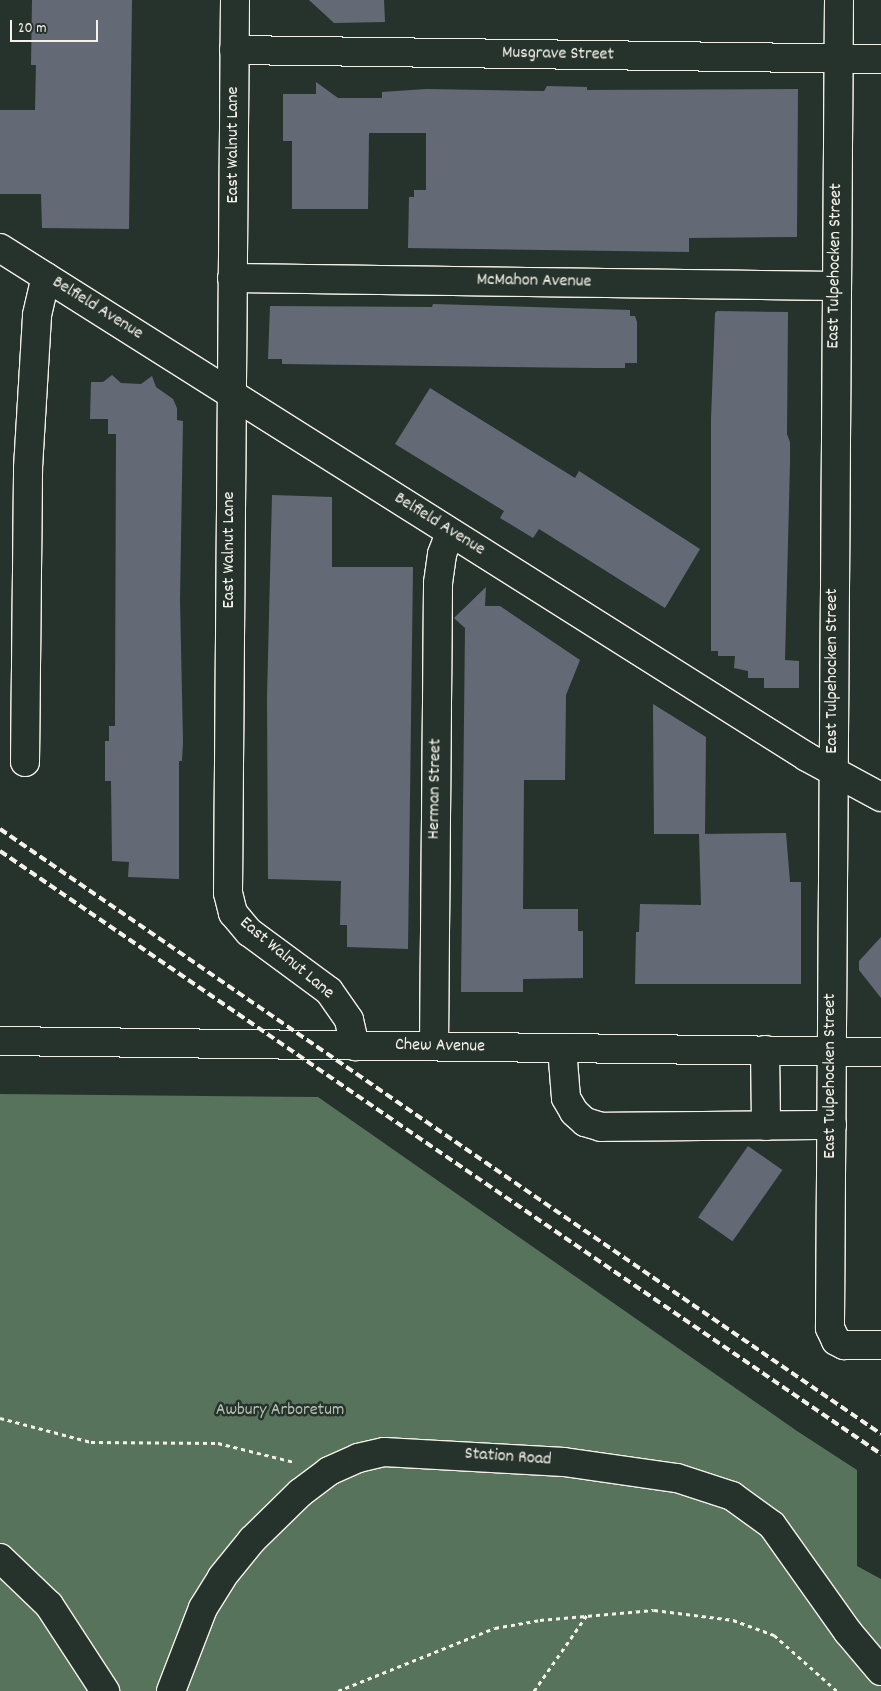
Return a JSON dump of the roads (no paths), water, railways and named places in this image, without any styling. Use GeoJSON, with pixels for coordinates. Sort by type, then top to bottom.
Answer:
{"type":"FeatureCollection","features":[{"type":"Feature","properties":{"kind":"street","name":"East Walnut Lane"},"geometry":{"type":"LineString","coordinates":[[235,0],[228,893],[233,913],[249,932],[329,991],[348,1020],[355,1046]]}},
{"type":"Feature","properties":{"kind":"street","name":"East Tulpehocken Street"},"geometry":{"type":"LineString","coordinates":[[839,0],[832,772],[830,1328],[836,1341],[844,1345],[881,1345]]}},
{"type":"Feature","properties":{"kind":"street","name":"Musgrave Street"},"geometry":{"type":"LineString","coordinates":[[234,50],[881,59]]}},
{"type":"Feature","properties":{"kind":"street","name":"Belfield Avenue"},"geometry":{"type":"LineString","coordinates":[[0,248],[832,772],[881,797]]}},
{"type":"Feature","properties":{"kind":"street"},"geometry":{"type":"LineString","coordinates":[[25,762],[28,468],[37,315],[46,277]]}},
{"type":"Feature","properties":{"kind":"street","name":"McMahon Avenue"},"geometry":{"type":"LineString","coordinates":[[232,278],[836,286]]}},
{"type":"Feature","properties":{"kind":"street","name":"Herman Street"},"geometry":{"type":"LineString","coordinates":[[434,1046],[438,583],[442,554],[450,532]]}},
{"type":"Feature","properties":{"kind":"street","name":"Chew Avenue"},"geometry":{"type":"LineString","coordinates":[[0,1041],[881,1052]]}},
{"type":"Feature","properties":{"kind":"street"},"geometry":{"type":"LineString","coordinates":[[562,1048],[566,1098],[574,1112],[585,1122],[601,1127],[832,1125]]}},
{"type":"Feature","properties":{"kind":"street"},"geometry":{"type":"LineString","coordinates":[[765,1050],[766,1126]]}},
{"type":"Feature","properties":{"kind":"street","name":"Station Road"},"geometry":{"type":"LineString","coordinates":[[167,1688],[194,1626],[222,1577],[269,1522],[329,1471],[372,1454],[426,1452],[564,1462],[652,1474],[716,1489],[748,1505],[772,1525],[848,1632],[881,1671]]}},
{"type":"Feature","properties":{"kind":"street"},"geometry":{"type":"LineString","coordinates":[[0,1558],[50,1605],[105,1691]]}},
{"type":"Feature","properties":{"kind":"railway"},"geometry":{"type":"LineString","coordinates":[[0,829],[881,1434]]}},
{"type":"Feature","properties":{"kind":"railway"},"geometry":{"type":"LineString","coordinates":[[0,851],[881,1454]]}},
{"type":"Feature","properties":{"kind":"park label","name":"Awbury Arboretum"},"geometry":{"type":"Point","coordinates":[280,1411]}}]}
